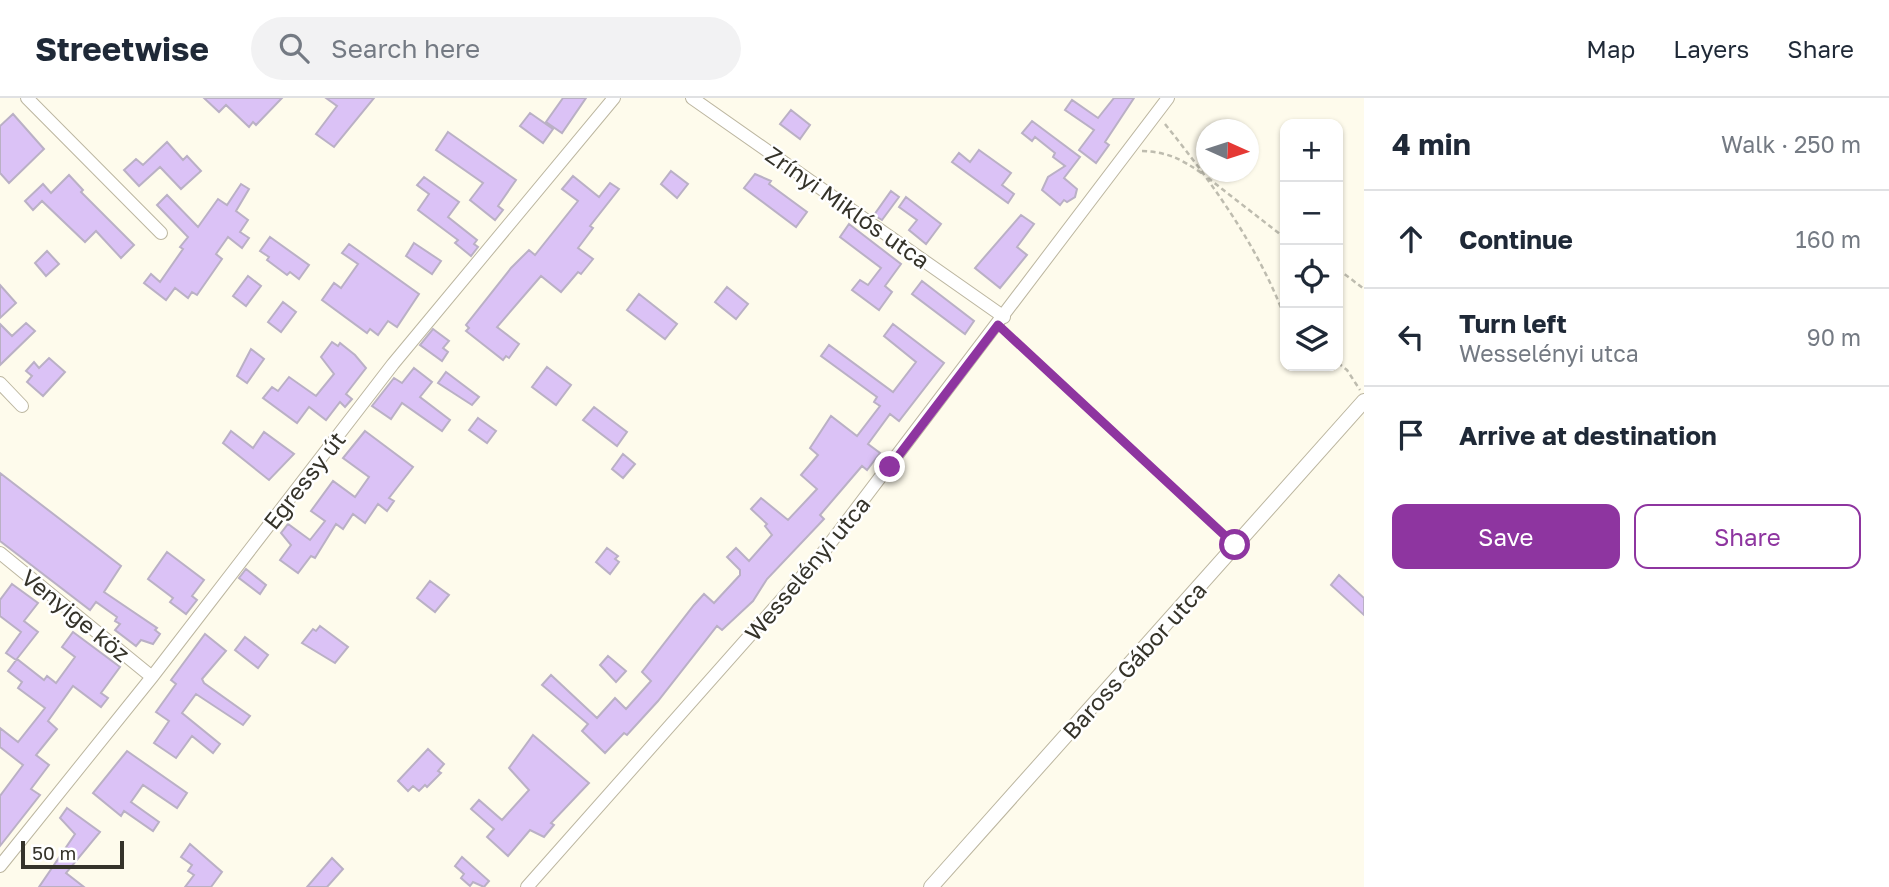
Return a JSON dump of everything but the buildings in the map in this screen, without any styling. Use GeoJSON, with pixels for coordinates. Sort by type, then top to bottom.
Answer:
{"type":"FeatureCollection","features":[{"type":"Feature","properties":{"kind":"street"},"geometry":{"type":"LineString","coordinates":[[27,98],[161,233]]}},
{"type":"Feature","properties":{"kind":"street","name":"Egressy út"},"geometry":{"type":"LineString","coordinates":[[0,866],[152,677],[393,364],[614,98]]}},
{"type":"Feature","properties":{"kind":"street","name":"Zrínyi Miklós utca"},"geometry":{"type":"LineString","coordinates":[[692,98],[1001,321]]}},
{"type":"Feature","properties":{"kind":"street","name":"Wesselényi utca"},"geometry":{"type":"LineString","coordinates":[[527,887],[822,554],[1168,98]]}},
{"type":"Feature","properties":{"kind":"street"},"geometry":{"type":"LineString","coordinates":[[0,383],[22,406]]}},
{"type":"Feature","properties":{"kind":"street","name":"Baross Gábor utca"},"geometry":{"type":"LineString","coordinates":[[931,887],[1364,398]]}},
{"type":"Feature","properties":{"kind":"street","name":"Venyige köz"},"geometry":{"type":"LineString","coordinates":[[0,553],[152,677]]}},
{"type":"Feature","properties":{"kind":"path"},"geometry":{"type":"LineString","coordinates":[[1157,113],[1196,165]]}},
{"type":"Feature","properties":{"kind":"path"},"geometry":{"type":"LineString","coordinates":[[1128,151],[1166,152],[1196,170]]}},
{"type":"Feature","properties":{"kind":"path"},"geometry":{"type":"LineString","coordinates":[[1208,182],[1269,274],[1281,308]]}},
{"type":"Feature","properties":{"kind":"path"},"geometry":{"type":"LineString","coordinates":[[1212,182],[1280,234]]}},
{"type":"Feature","properties":{"kind":"path"},"geometry":{"type":"LineString","coordinates":[[1343,273],[1364,289]]}},
{"type":"Feature","properties":{"kind":"path"},"geometry":{"type":"LineString","coordinates":[[1001,321],[1235,545]]}},
{"type":"Feature","properties":{"kind":"path"},"geometry":{"type":"LineString","coordinates":[[1343,366],[1348,370],[1364,398]]}},
{"type":"Feature","properties":{"kind":"route"},"geometry":{"type":"LineString","coordinates":[[890,467],[998,325],[1235,545]]}}]}
